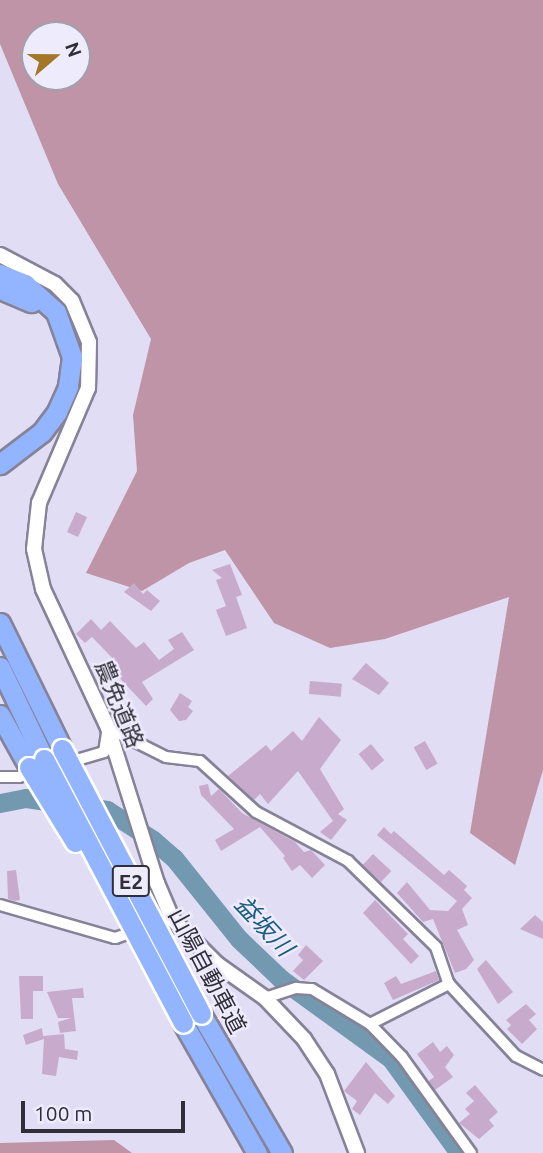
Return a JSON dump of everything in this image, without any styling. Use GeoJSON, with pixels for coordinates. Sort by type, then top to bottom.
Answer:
{"type":"FeatureCollection","features":[{"type":"Feature","properties":{"kind":"highway"},"geometry":{"type":"LineString","coordinates":[[0,274],[25,284],[56,313],[72,357],[68,387],[57,412],[42,432],[0,464]]}},
{"type":"Feature","properties":{"kind":"highway"},"geometry":{"type":"LineString","coordinates":[[0,289],[33,304],[54,335],[59,357],[48,404],[0,451]]}},
{"type":"Feature","properties":{"kind":"highway","name":"山陽自動車道"},"geometry":{"type":"LineString","coordinates":[[0,623],[257,1153]]}},
{"type":"Feature","properties":{"kind":"highway"},"geometry":{"type":"LineString","coordinates":[[0,667],[37,763]]}},
{"type":"Feature","properties":{"kind":"highway"},"geometry":{"type":"LineString","coordinates":[[0,715],[37,763],[192,1018]]}},
{"type":"Feature","properties":{"kind":"highway","name":"山陽自動車道"},"geometry":{"type":"LineString","coordinates":[[192,1018],[282,1153]]}},
{"type":"Feature","properties":{"kind":"street","name":"農免道路"},"geometry":{"type":"LineString","coordinates":[[0,255],[55,284],[72,301],[89,342],[88,388],[39,503],[34,548],[43,589],[108,728],[146,849],[172,919],[217,964],[272,995],[327,1074],[356,1153]]}},
{"type":"Feature","properties":{"kind":"street"},"geometry":{"type":"LineString","coordinates":[[0,777],[19,777],[104,752],[108,728],[166,757],[200,761],[256,812],[341,856],[436,947],[449,984],[516,1056],[543,1070]]}},
{"type":"Feature","properties":{"kind":"street"},"geometry":{"type":"LineString","coordinates":[[0,905],[115,938],[172,919]]}},
{"type":"Feature","properties":{"kind":"street"},"geometry":{"type":"LineString","coordinates":[[370,1024],[449,984]]}},
{"type":"Feature","properties":{"kind":"street"},"geometry":{"type":"LineString","coordinates":[[272,995],[296,988],[312,989],[370,1024],[402,1056],[471,1153]]}},
{"type":"Feature","properties":{"kind":"shaded area"},"geometry":{"type":"Polygon","coordinates":[[[0,0],[543,0],[543,770],[515,865],[470,833],[509,597],[385,639],[330,648],[274,623],[225,550],[189,563],[142,591],[86,573],[137,471],[133,415],[151,339],[58,184],[0,44],[0,0]]]}},
{"type":"Feature","properties":{"kind":"shaded area"},"geometry":{"type":"Polygon","coordinates":[[[114,1140],[132,1153],[0,1153],[0,1143],[114,1140]]]}},
{"type":"Feature","properties":{"kind":"building"},"geometry":{"type":"Polygon","coordinates":[[[76,512],[87,517],[78,537],[67,532],[76,512]]]}},
{"type":"Feature","properties":{"kind":"building"},"geometry":{"type":"Polygon","coordinates":[[[230,564],[242,595],[236,597],[247,628],[226,636],[216,610],[226,606],[216,580],[222,578],[212,570],[230,564]]]}},
{"type":"Feature","properties":{"kind":"building"},"geometry":{"type":"Polygon","coordinates":[[[134,583],[143,594],[147,590],[160,601],[151,611],[124,592],[134,583]]]}},
{"type":"Feature","properties":{"kind":"building"},"geometry":{"type":"Polygon","coordinates":[[[91,619],[101,630],[110,621],[136,648],[144,642],[159,660],[174,649],[168,640],[182,632],[194,650],[142,682],[153,699],[146,706],[112,670],[119,665],[92,637],[85,643],[76,634],[91,619]]]}},
{"type":"Feature","properties":{"kind":"building"},"geometry":{"type":"Polygon","coordinates":[[[366,663],[389,683],[379,695],[352,679],[366,663]]]}},
{"type":"Feature","properties":{"kind":"building"},"geometry":{"type":"Polygon","coordinates":[[[310,681],[342,684],[341,697],[309,694],[310,681]]]}},
{"type":"Feature","properties":{"kind":"building"},"geometry":{"type":"Polygon","coordinates":[[[180,693],[192,701],[188,707],[193,711],[186,720],[179,721],[170,710],[180,693]]]}},
{"type":"Feature","properties":{"kind":"building"},"geometry":{"type":"Polygon","coordinates":[[[121,711],[133,722],[126,729],[114,718],[121,711]]]}},
{"type":"Feature","properties":{"kind":"building"},"geometry":{"type":"Polygon","coordinates":[[[319,717],[341,740],[320,769],[344,809],[338,814],[347,820],[331,840],[320,832],[333,821],[298,771],[268,804],[260,794],[254,800],[228,776],[266,745],[271,751],[293,731],[302,741],[319,717]]]}},
{"type":"Feature","properties":{"kind":"building"},"geometry":{"type":"Polygon","coordinates":[[[425,741],[438,764],[426,770],[414,747],[425,741]]]}},
{"type":"Feature","properties":{"kind":"building"},"geometry":{"type":"Polygon","coordinates":[[[371,744],[384,760],[372,770],[359,754],[371,744]]]}},
{"type":"Feature","properties":{"kind":"building"},"geometry":{"type":"Polygon","coordinates":[[[208,784],[211,796],[219,789],[242,813],[295,842],[304,852],[311,850],[325,865],[312,878],[300,865],[292,871],[283,858],[285,856],[260,827],[221,851],[215,840],[234,829],[201,795],[199,786],[208,784]]]}},
{"type":"Feature","properties":{"kind":"building"},"geometry":{"type":"Polygon","coordinates":[[[384,827],[391,834],[394,831],[444,875],[449,870],[467,886],[464,890],[472,898],[462,909],[468,925],[457,930],[474,960],[466,969],[455,973],[433,919],[423,922],[397,893],[407,882],[430,910],[448,911],[457,901],[377,835],[384,827]]]}},
{"type":"Feature","properties":{"kind":"building"},"geometry":{"type":"Polygon","coordinates":[[[373,854],[391,871],[381,882],[363,865],[373,854]]]}},
{"type":"Feature","properties":{"kind":"building"},"geometry":{"type":"Polygon","coordinates":[[[16,870],[20,900],[15,901],[8,899],[7,871],[16,870]]]}},
{"type":"Feature","properties":{"kind":"building"},"geometry":{"type":"Polygon","coordinates":[[[375,900],[408,934],[403,939],[419,956],[411,964],[363,913],[375,900]]]}},
{"type":"Feature","properties":{"kind":"building"},"geometry":{"type":"Polygon","coordinates":[[[535,915],[543,922],[543,939],[520,929],[535,915]]]}},
{"type":"Feature","properties":{"kind":"building"},"geometry":{"type":"Polygon","coordinates":[[[306,945],[323,961],[304,980],[293,971],[303,960],[298,955],[306,945]]]}},
{"type":"Feature","properties":{"kind":"building"},"geometry":{"type":"Polygon","coordinates":[[[486,960],[513,992],[498,1004],[477,969],[486,960]]]}},
{"type":"Feature","properties":{"kind":"building"},"geometry":{"type":"Polygon","coordinates":[[[436,971],[439,980],[393,1000],[384,983],[396,976],[401,984],[436,971]]]}},
{"type":"Feature","properties":{"kind":"building"},"geometry":{"type":"Polygon","coordinates":[[[19,976],[43,976],[43,991],[33,991],[33,1019],[21,1019],[19,976]]]}},
{"type":"Feature","properties":{"kind":"building"},"geometry":{"type":"Polygon","coordinates":[[[83,988],[84,998],[72,998],[76,1031],[60,1033],[58,1022],[71,1018],[58,1018],[47,992],[83,988]]]}},
{"type":"Feature","properties":{"kind":"building"},"geometry":{"type":"Polygon","coordinates":[[[526,1004],[536,1014],[529,1020],[537,1029],[522,1044],[507,1029],[511,1025],[506,1020],[526,1004]]]}},
{"type":"Feature","properties":{"kind":"building"},"geometry":{"type":"Polygon","coordinates":[[[42,1028],[43,1036],[64,1034],[65,1049],[78,1051],[77,1060],[59,1057],[56,1076],[42,1074],[44,1039],[26,1045],[23,1035],[42,1028]]]}},
{"type":"Feature","properties":{"kind":"building"},"geometry":{"type":"Polygon","coordinates":[[[433,1042],[440,1052],[447,1046],[454,1055],[445,1067],[453,1077],[435,1090],[429,1081],[434,1077],[417,1054],[433,1042]]]}},
{"type":"Feature","properties":{"kind":"building"},"geometry":{"type":"Polygon","coordinates":[[[366,1062],[395,1096],[388,1104],[375,1093],[360,1115],[352,1109],[357,1101],[344,1091],[366,1062]]]}},
{"type":"Feature","properties":{"kind":"building"},"geometry":{"type":"Polygon","coordinates":[[[475,1085],[498,1112],[489,1120],[494,1126],[479,1139],[459,1123],[470,1114],[465,1109],[474,1101],[466,1093],[475,1085]]]}},
{"type":"Feature","properties":{"kind":"waterway","name":"益坂川"},"geometry":{"type":"LineString","coordinates":[[0,803],[26,798],[107,810],[153,840],[174,858],[239,939],[281,979],[391,1059],[459,1153]]}}]}
